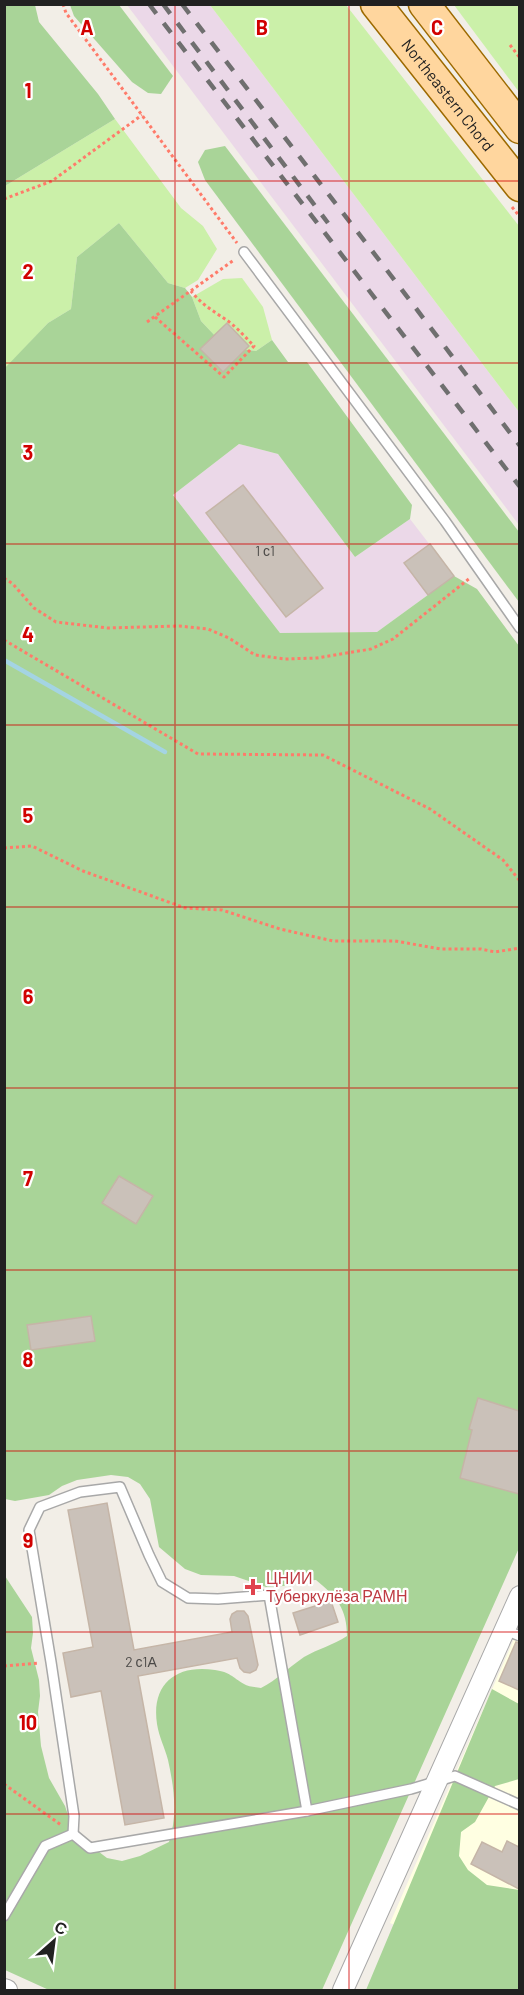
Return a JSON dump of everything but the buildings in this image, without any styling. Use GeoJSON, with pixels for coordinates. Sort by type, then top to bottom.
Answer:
{"type":"FeatureCollection","features":[{"type":"Feature","properties":{"kind":"main road","name":"Northeastern Chord"},"geometry":{"type":"LineString","coordinates":[[376,4],[519,186]]}},
{"type":"Feature","properties":{"kind":"main road"},"geometry":{"type":"LineString","coordinates":[[424,4],[519,128]]}},
{"type":"Feature","properties":{"kind":"street"},"geometry":{"type":"LineString","coordinates":[[343,1990],[437,1780],[512,1633],[519,1596]]}},
{"type":"Feature","properties":{"kind":"lane"},"geometry":{"type":"LineString","coordinates":[[244,252],[445,521],[519,628]]}},
{"type":"Feature","properties":{"kind":"lane"},"geometry":{"type":"LineString","coordinates":[[73,1834],[74,1816],[29,1530],[40,1507],[80,1492],[120,1487],[162,1582],[188,1598],[218,1599],[269,1595],[307,1811]]}},
{"type":"Feature","properties":{"kind":"lane"},"geometry":{"type":"LineString","coordinates":[[73,1834],[90,1848],[307,1811],[411,1789],[455,1776],[519,1805]]}},
{"type":"Feature","properties":{"kind":"lane"},"geometry":{"type":"LineString","coordinates":[[4,1916],[45,1846],[73,1834]]}},
{"type":"Feature","properties":{"kind":"path"},"geometry":{"type":"LineString","coordinates":[[63,4],[66,13],[244,252],[147,322]]}},
{"type":"Feature","properties":{"kind":"path"},"geometry":{"type":"LineString","coordinates":[[510,45],[519,58]]}},
{"type":"Feature","properties":{"kind":"path"},"geometry":{"type":"LineString","coordinates":[[4,199],[52,182],[142,115]]}},
{"type":"Feature","properties":{"kind":"path"},"geometry":{"type":"LineString","coordinates":[[155,317],[224,377],[254,346],[190,291]]}},
{"type":"Feature","properties":{"kind":"path"},"geometry":{"type":"LineString","coordinates":[[4,578],[13,584],[33,609],[56,622],[108,628],[208,629],[230,638],[255,655],[285,659],[317,658],[371,649],[393,639],[480,571]]}},
{"type":"Feature","properties":{"kind":"path"},"geometry":{"type":"LineString","coordinates":[[4,640],[198,754],[323,755],[430,809],[503,860],[519,881]]}},
{"type":"Feature","properties":{"kind":"path"},"geometry":{"type":"LineString","coordinates":[[4,848],[32,846],[83,871],[185,908],[222,910],[280,929],[333,941],[395,941],[441,948],[481,949],[495,952],[519,948]]}},
{"type":"Feature","properties":{"kind":"path"},"geometry":{"type":"LineString","coordinates":[[4,1666],[51,1662]]}},
{"type":"Feature","properties":{"kind":"path"},"geometry":{"type":"LineString","coordinates":[[4,1784],[73,1834]]}},
{"type":"Feature","properties":{"kind":"shaded area"},"geometry":{"type":"Polygon","coordinates":[[[127,5],[210,5],[519,412],[519,525],[127,5]]]}},
{"type":"Feature","properties":{"kind":"shaded area"},"geometry":{"type":"Polygon","coordinates":[[[239,444],[278,454],[355,557],[410,519],[454,576],[377,632],[280,633],[173,495],[239,444]]]}},
{"type":"Feature","properties":{"kind":"shaded area"},"geometry":{"type":"Polygon","coordinates":[[[514,1639],[520,1642],[519,1980],[390,1923],[514,1639]]]}},
{"type":"Feature","properties":{"kind":"green space"},"geometry":{"type":"Polygon","coordinates":[[[5,4],[35,5],[39,22],[98,94],[115,119],[5,186],[5,4]]]}},
{"type":"Feature","properties":{"kind":"green space"},"geometry":{"type":"Polygon","coordinates":[[[70,5],[119,5],[173,76],[161,94],[148,93],[132,82],[74,16],[70,5]]]}},
{"type":"Feature","properties":{"kind":"green space"},"geometry":{"type":"Polygon","coordinates":[[[210,5],[346,5],[519,226],[519,412],[210,5]]]}},
{"type":"Feature","properties":{"kind":"green space"},"geometry":{"type":"Polygon","coordinates":[[[454,5],[519,5],[519,92],[454,5]]]}},
{"type":"Feature","properties":{"kind":"green space"},"geometry":{"type":"Polygon","coordinates":[[[115,119],[181,208],[203,226],[217,249],[198,280],[185,288],[168,283],[119,223],[77,257],[71,309],[48,323],[5,369],[5,186],[115,119]]]}},
{"type":"Feature","properties":{"kind":"green space"},"geometry":{"type":"Polygon","coordinates":[[[225,146],[519,532],[519,602],[205,180],[198,162],[205,150],[225,146]]]}},
{"type":"Feature","properties":{"kind":"green space"},"geometry":{"type":"Polygon","coordinates":[[[119,223],[168,283],[185,288],[192,297],[201,321],[218,339],[232,348],[256,351],[272,340],[288,362],[307,362],[412,505],[410,519],[355,557],[278,454],[239,444],[173,495],[280,633],[377,632],[454,576],[477,589],[519,646],[519,1548],[322,1990],[49,1990],[5,1970],[5,1576],[32,1617],[31,1648],[39,1680],[38,1712],[41,1746],[49,1778],[78,1836],[107,1858],[122,1861],[140,1856],[169,1842],[172,1832],[173,1791],[168,1760],[158,1729],[156,1710],[162,1688],[169,1680],[189,1670],[215,1670],[228,1673],[246,1685],[261,1688],[304,1657],[347,1636],[343,1611],[330,1592],[316,1580],[266,1587],[234,1576],[201,1575],[185,1569],[159,1547],[150,1499],[140,1484],[128,1477],[111,1475],[77,1480],[49,1495],[15,1501],[5,1499],[4,369],[48,323],[71,309],[77,257],[119,223]],[[91,1316],[27,1325],[31,1350],[95,1341],[91,1316]]]}},
{"type":"Feature","properties":{"kind":"green space"},"geometry":{"type":"Polygon","coordinates":[[[242,278],[263,307],[272,340],[256,351],[232,348],[218,339],[201,321],[192,297],[223,279],[242,278]]]}},
{"type":"Feature","properties":{"kind":"green space"},"geometry":{"type":"Polygon","coordinates":[[[492,1689],[519,1704],[519,1779],[495,1786],[475,1822],[461,1832],[459,1856],[468,1870],[487,1885],[519,1890],[519,1990],[366,1990],[492,1689]]]}},
{"type":"Feature","properties":{"kind":"waterway"},"geometry":{"type":"LineString","coordinates":[[4,660],[165,752]]}},
{"type":"Feature","properties":{"kind":"railway"},"geometry":{"type":"LineString","coordinates":[[149,4],[520,487]]}},
{"type":"Feature","properties":{"kind":"railway"},"geometry":{"type":"LineString","coordinates":[[163,4],[328,223]]}},
{"type":"Feature","properties":{"kind":"railway"},"geometry":{"type":"LineString","coordinates":[[182,4],[520,446]]}},
{"type":"Feature","properties":{"kind":"place","name":"ЦНИИ Туберкулёза РАМН"},"geometry":{"type":"Point","coordinates":[253,1587]}}]}
